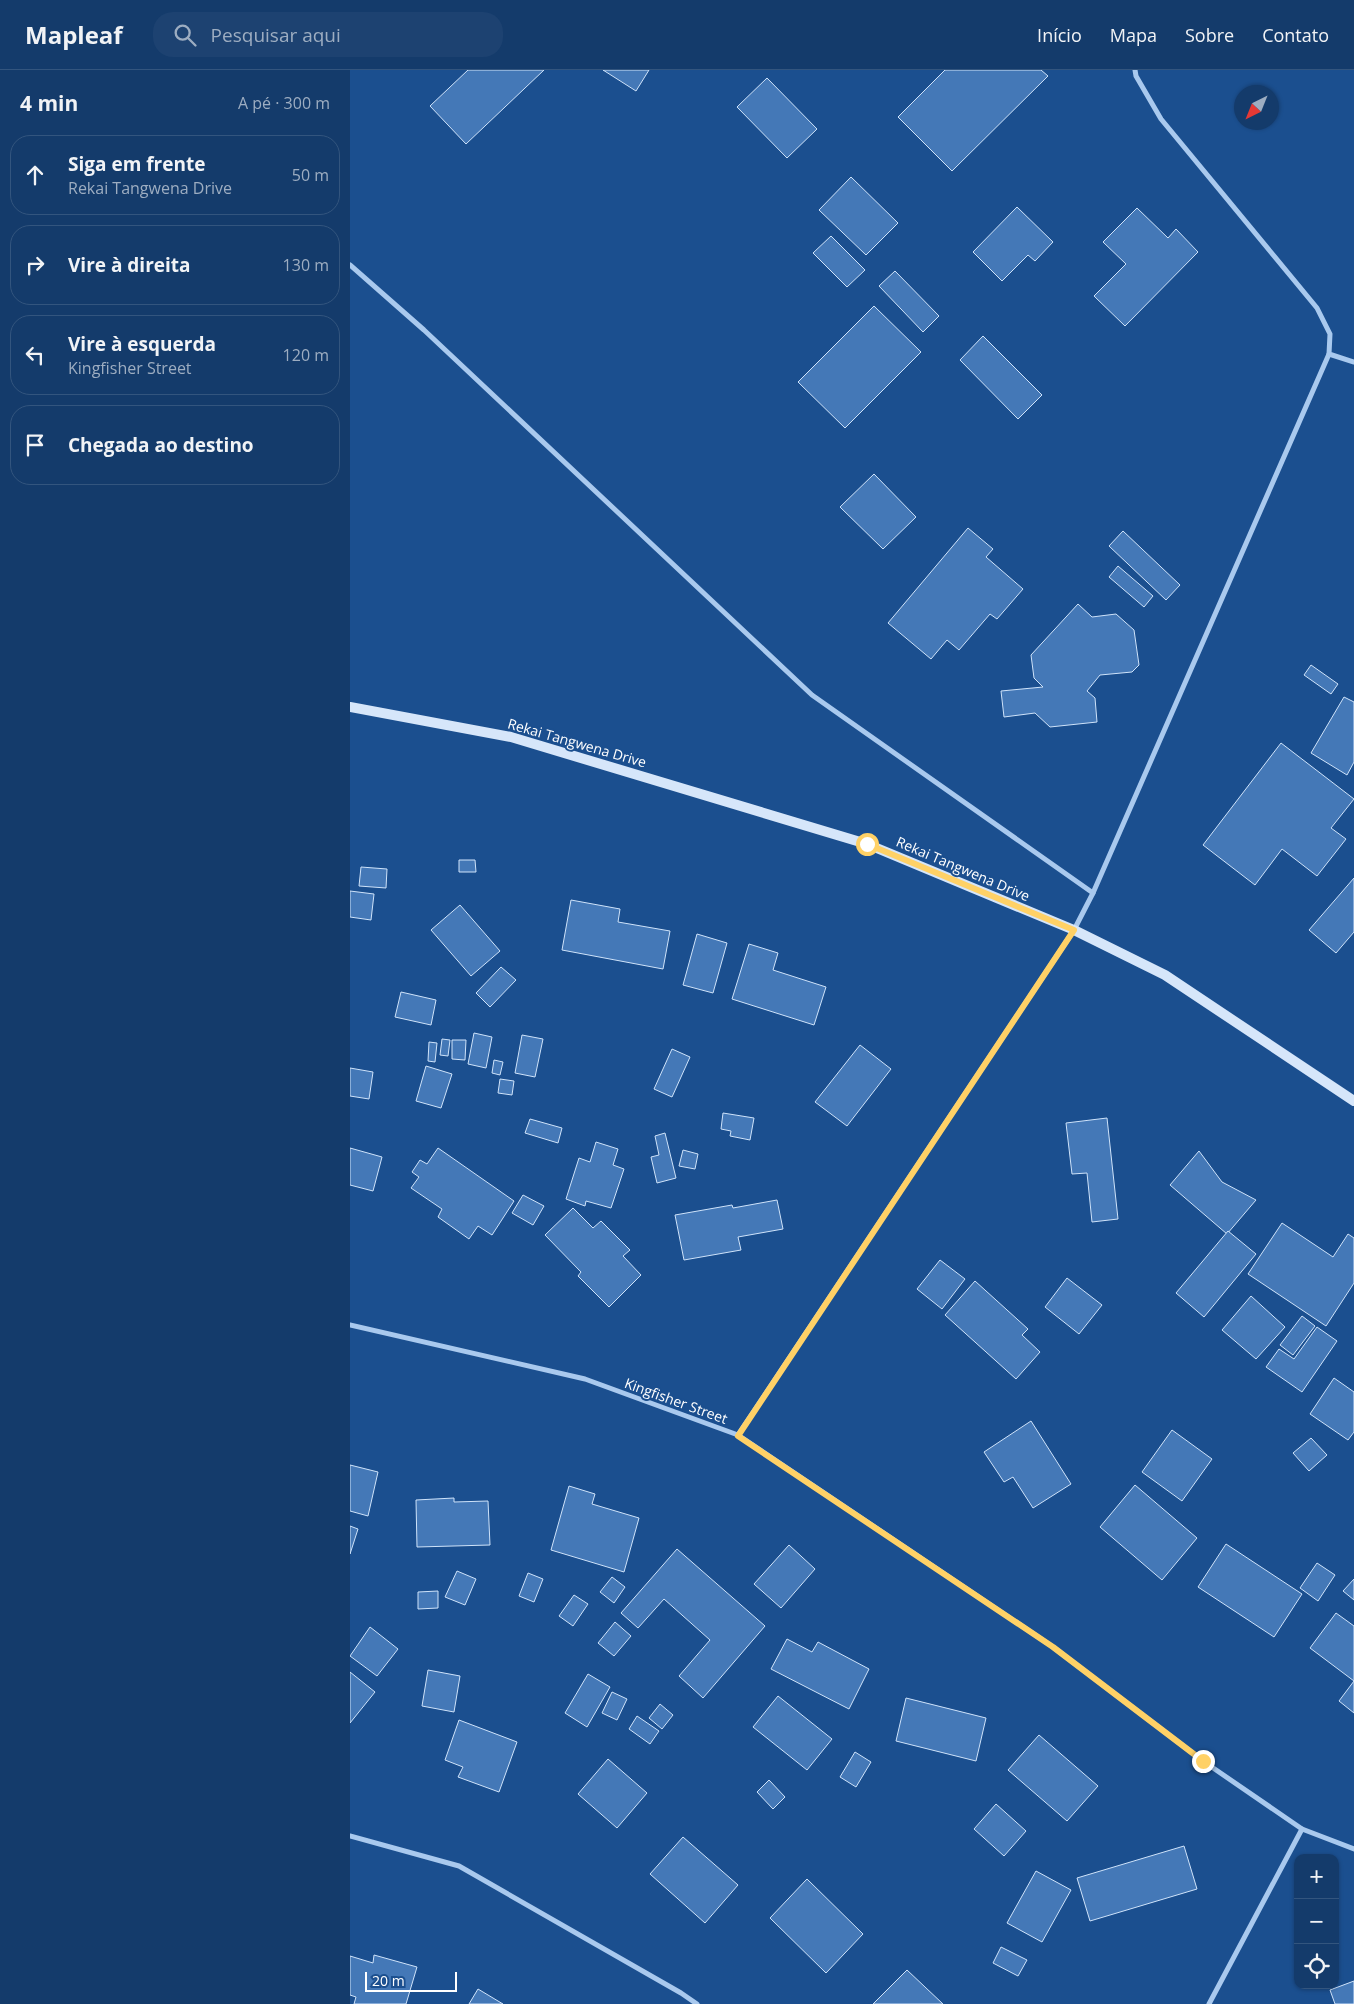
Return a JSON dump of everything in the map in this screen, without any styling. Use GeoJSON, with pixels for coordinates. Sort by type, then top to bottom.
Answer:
{"type":"FeatureCollection","features":[{"type":"Feature","properties":{"kind":"street"},"geometry":{"type":"LineString","coordinates":[[738,1436],[1074,930],[1093,893],[1328,354],[1330,334],[1317,308],[1161,119],[1136,76],[1130,70]]}},
{"type":"Feature","properties":{"kind":"street"},"geometry":{"type":"LineString","coordinates":[[1135,70],[1136,76]]}},
{"type":"Feature","properties":{"kind":"street"},"geometry":{"type":"LineString","coordinates":[[350,265],[424,330],[812,695],[1093,893]]}},
{"type":"Feature","properties":{"kind":"street"},"geometry":{"type":"LineString","coordinates":[[1328,354],[1354,362]]}},
{"type":"Feature","properties":{"kind":"street","name":"Rekai Tangwena Drive"},"geometry":{"type":"LineString","coordinates":[[350,707],[511,737],[867,844],[1074,930],[1165,976],[1354,1101]]}},
{"type":"Feature","properties":{"kind":"street","name":"Kingfisher Street"},"geometry":{"type":"LineString","coordinates":[[350,1325],[585,1379],[738,1436],[1053,1647],[1203,1761],[1302,1829],[1354,1849]]}},
{"type":"Feature","properties":{"kind":"street"},"geometry":{"type":"LineString","coordinates":[[1209,2004],[1302,1829]]}},
{"type":"Feature","properties":{"kind":"street"},"geometry":{"type":"LineString","coordinates":[[350,1836],[459,1866],[697,2004]]}},
{"type":"Feature","properties":{"kind":"building"},"geometry":{"type":"Polygon","coordinates":[[[468,70],[544,70],[466,144],[430,106],[468,70]]]}},
{"type":"Feature","properties":{"kind":"building"},"geometry":{"type":"Polygon","coordinates":[[[603,70],[649,70],[636,91],[603,70]]]}},
{"type":"Feature","properties":{"kind":"building"},"geometry":{"type":"Polygon","coordinates":[[[945,70],[1041,70],[1048,76],[952,171],[898,117],[945,70]]]}},
{"type":"Feature","properties":{"kind":"building"},"geometry":{"type":"Polygon","coordinates":[[[767,78],[817,129],[787,158],[737,107],[767,78]]]}},
{"type":"Feature","properties":{"kind":"building"},"geometry":{"type":"Polygon","coordinates":[[[851,177],[898,223],[866,255],[819,210],[851,177]]]}},
{"type":"Feature","properties":{"kind":"building"},"geometry":{"type":"Polygon","coordinates":[[[1017,207],[1053,242],[1035,261],[1028,255],[1002,281],[973,252],[1017,207]]]}},
{"type":"Feature","properties":{"kind":"building"},"geometry":{"type":"Polygon","coordinates":[[[1137,208],[1168,238],[1176,229],[1198,252],[1125,326],[1094,296],[1126,264],[1103,242],[1137,208]]]}},
{"type":"Feature","properties":{"kind":"building"},"geometry":{"type":"Polygon","coordinates":[[[831,236],[865,270],[847,287],[813,253],[831,236]]]}},
{"type":"Feature","properties":{"kind":"building"},"geometry":{"type":"Polygon","coordinates":[[[895,271],[939,316],[923,332],[879,286],[895,271]]]}},
{"type":"Feature","properties":{"kind":"building"},"geometry":{"type":"Polygon","coordinates":[[[874,306],[921,352],[845,428],[798,382],[874,306]]]}},
{"type":"Feature","properties":{"kind":"building"},"geometry":{"type":"Polygon","coordinates":[[[983,336],[1042,395],[1018,419],[960,360],[983,336]]]}},
{"type":"Feature","properties":{"kind":"building"},"geometry":{"type":"Polygon","coordinates":[[[874,474],[916,517],[883,549],[840,507],[874,474]]]}},
{"type":"Feature","properties":{"kind":"building"},"geometry":{"type":"Polygon","coordinates":[[[968,528],[993,549],[986,557],[1023,589],[997,619],[990,614],[959,650],[947,640],[931,659],[888,623],[968,528]]]}},
{"type":"Feature","properties":{"kind":"building"},"geometry":{"type":"Polygon","coordinates":[[[1123,531],[1180,585],[1166,600],[1109,546],[1123,531]]]}},
{"type":"Feature","properties":{"kind":"building"},"geometry":{"type":"Polygon","coordinates":[[[1118,566],[1153,596],[1144,607],[1109,577],[1118,566]]]}},
{"type":"Feature","properties":{"kind":"building"},"geometry":{"type":"Polygon","coordinates":[[[1078,604],[1092,617],[1116,614],[1134,630],[1139,665],[1132,672],[1100,675],[1087,691],[1095,698],[1097,722],[1050,727],[1035,713],[1004,717],[1001,691],[1043,687],[1034,678],[1031,655],[1078,604]]]}},
{"type":"Feature","properties":{"kind":"building"},"geometry":{"type":"Polygon","coordinates":[[[1311,665],[1338,684],[1331,694],[1304,675],[1311,665]]]}},
{"type":"Feature","properties":{"kind":"building"},"geometry":{"type":"Polygon","coordinates":[[[1344,697],[1354,702],[1354,762],[1347,775],[1311,753],[1344,697]]]}},
{"type":"Feature","properties":{"kind":"building"},"geometry":{"type":"Polygon","coordinates":[[[1281,743],[1354,799],[1331,828],[1346,839],[1317,876],[1282,849],[1255,885],[1203,845],[1281,743]]]}},
{"type":"Feature","properties":{"kind":"building"},"geometry":{"type":"Polygon","coordinates":[[[459,860],[475,860],[476,872],[459,872],[459,860]]]}},
{"type":"Feature","properties":{"kind":"building"},"geometry":{"type":"Polygon","coordinates":[[[361,867],[387,869],[386,888],[359,886],[361,867]]]}},
{"type":"Feature","properties":{"kind":"building"},"geometry":{"type":"Polygon","coordinates":[[[1354,878],[1354,932],[1336,953],[1309,930],[1354,878]]]}},
{"type":"Feature","properties":{"kind":"building"},"geometry":{"type":"Polygon","coordinates":[[[350,891],[374,894],[371,920],[350,917],[350,891]]]}},
{"type":"Feature","properties":{"kind":"building"},"geometry":{"type":"Polygon","coordinates":[[[571,900],[620,909],[618,922],[670,931],[663,969],[562,950],[571,900]]]}},
{"type":"Feature","properties":{"kind":"building"},"geometry":{"type":"Polygon","coordinates":[[[460,905],[500,951],[471,976],[431,930],[460,905]]]}},
{"type":"Feature","properties":{"kind":"building"},"geometry":{"type":"Polygon","coordinates":[[[697,934],[727,943],[713,993],[683,985],[697,934]]]}},
{"type":"Feature","properties":{"kind":"building"},"geometry":{"type":"Polygon","coordinates":[[[749,944],[778,953],[773,970],[826,987],[814,1025],[732,999],[749,944]]]}},
{"type":"Feature","properties":{"kind":"building"},"geometry":{"type":"Polygon","coordinates":[[[501,967],[516,980],[490,1007],[476,993],[501,967]]]}},
{"type":"Feature","properties":{"kind":"building"},"geometry":{"type":"Polygon","coordinates":[[[401,992],[436,1000],[431,1025],[395,1017],[401,992]]]}},
{"type":"Feature","properties":{"kind":"building"},"geometry":{"type":"Polygon","coordinates":[[[474,1033],[492,1037],[486,1068],[468,1064],[474,1033]]]}},
{"type":"Feature","properties":{"kind":"building"},"geometry":{"type":"Polygon","coordinates":[[[522,1035],[543,1039],[535,1077],[515,1073],[522,1035]]]}},
{"type":"Feature","properties":{"kind":"building"},"geometry":{"type":"Polygon","coordinates":[[[442,1039],[450,1040],[448,1056],[440,1055],[442,1039]]]}},
{"type":"Feature","properties":{"kind":"building"},"geometry":{"type":"Polygon","coordinates":[[[452,1040],[466,1040],[465,1060],[452,1059],[452,1040]]]}},
{"type":"Feature","properties":{"kind":"building"},"geometry":{"type":"Polygon","coordinates":[[[429,1042],[437,1043],[435,1062],[428,1061],[429,1042]]]}},
{"type":"Feature","properties":{"kind":"building"},"geometry":{"type":"Polygon","coordinates":[[[860,1045],[891,1069],[847,1126],[815,1102],[860,1045]]]}},
{"type":"Feature","properties":{"kind":"building"},"geometry":{"type":"Polygon","coordinates":[[[672,1049],[690,1057],[672,1097],[654,1089],[672,1049]]]}},
{"type":"Feature","properties":{"kind":"building"},"geometry":{"type":"Polygon","coordinates":[[[494,1060],[503,1062],[500,1075],[492,1073],[494,1060]]]}},
{"type":"Feature","properties":{"kind":"building"},"geometry":{"type":"Polygon","coordinates":[[[426,1066],[452,1074],[441,1108],[416,1101],[426,1066]]]}},
{"type":"Feature","properties":{"kind":"building"},"geometry":{"type":"Polygon","coordinates":[[[350,1068],[373,1072],[369,1099],[350,1096],[350,1068]]]}},
{"type":"Feature","properties":{"kind":"building"},"geometry":{"type":"Polygon","coordinates":[[[500,1079],[514,1081],[512,1095],[498,1093],[500,1079]]]}},
{"type":"Feature","properties":{"kind":"building"},"geometry":{"type":"Polygon","coordinates":[[[723,1113],[754,1118],[750,1140],[730,1136],[731,1131],[721,1129],[723,1113]]]}},
{"type":"Feature","properties":{"kind":"building"},"geometry":{"type":"Polygon","coordinates":[[[1107,1118],[1118,1219],[1092,1222],[1087,1173],[1072,1174],[1066,1123],[1107,1118]]]}},
{"type":"Feature","properties":{"kind":"building"},"geometry":{"type":"Polygon","coordinates":[[[530,1119],[562,1128],[558,1143],[525,1133],[530,1119]]]}},
{"type":"Feature","properties":{"kind":"building"},"geometry":{"type":"Polygon","coordinates":[[[665,1133],[676,1178],[657,1183],[651,1157],[659,1155],[655,1136],[665,1133]]]}},
{"type":"Feature","properties":{"kind":"building"},"geometry":{"type":"Polygon","coordinates":[[[596,1142],[618,1149],[613,1165],[624,1169],[611,1208],[586,1201],[585,1206],[566,1199],[579,1158],[590,1162],[596,1142]]]}},
{"type":"Feature","properties":{"kind":"building"},"geometry":{"type":"Polygon","coordinates":[[[350,1148],[382,1157],[373,1191],[350,1185],[350,1148]]]}},
{"type":"Feature","properties":{"kind":"building"},"geometry":{"type":"Polygon","coordinates":[[[438,1148],[514,1201],[492,1235],[478,1226],[469,1239],[438,1217],[442,1209],[411,1188],[419,1177],[412,1172],[420,1160],[427,1164],[438,1148]]]}},
{"type":"Feature","properties":{"kind":"building"},"geometry":{"type":"Polygon","coordinates":[[[683,1150],[698,1154],[695,1169],[679,1166],[683,1150]]]}},
{"type":"Feature","properties":{"kind":"building"},"geometry":{"type":"Polygon","coordinates":[[[1199,1151],[1222,1182],[1256,1200],[1227,1234],[1170,1185],[1199,1151]]]}},
{"type":"Feature","properties":{"kind":"building"},"geometry":{"type":"Polygon","coordinates":[[[523,1195],[544,1206],[533,1225],[512,1213],[523,1195]]]}},
{"type":"Feature","properties":{"kind":"building"},"geometry":{"type":"Polygon","coordinates":[[[777,1200],[783,1229],[738,1237],[741,1250],[684,1260],[675,1215],[732,1205],[733,1208],[777,1200]]]}},
{"type":"Feature","properties":{"kind":"building"},"geometry":{"type":"Polygon","coordinates":[[[573,1208],[593,1228],[601,1221],[630,1250],[623,1256],[641,1275],[609,1307],[578,1276],[581,1272],[545,1235],[573,1208]]]}},
{"type":"Feature","properties":{"kind":"building"},"geometry":{"type":"Polygon","coordinates":[[[1282,1223],[1333,1257],[1348,1234],[1354,1238],[1354,1283],[1326,1326],[1248,1274],[1282,1223]]]}},
{"type":"Feature","properties":{"kind":"building"},"geometry":{"type":"Polygon","coordinates":[[[1228,1231],[1256,1254],[1204,1317],[1176,1293],[1228,1231]]]}},
{"type":"Feature","properties":{"kind":"building"},"geometry":{"type":"Polygon","coordinates":[[[940,1260],[965,1279],[942,1309],[917,1289],[940,1260]]]}},
{"type":"Feature","properties":{"kind":"building"},"geometry":{"type":"Polygon","coordinates":[[[1067,1278],[1102,1305],[1079,1334],[1045,1307],[1067,1278]]]}},
{"type":"Feature","properties":{"kind":"building"},"geometry":{"type":"Polygon","coordinates":[[[975,1281],[1028,1329],[1022,1335],[1040,1352],[1016,1379],[945,1315],[975,1281]]]}},
{"type":"Feature","properties":{"kind":"building"},"geometry":{"type":"Polygon","coordinates":[[[1251,1296],[1285,1327],[1256,1359],[1222,1330],[1251,1296]]]}},
{"type":"Feature","properties":{"kind":"building"},"geometry":{"type":"Polygon","coordinates":[[[1302,1316],[1315,1326],[1293,1355],[1280,1345],[1302,1316]]]}},
{"type":"Feature","properties":{"kind":"building"},"geometry":{"type":"Polygon","coordinates":[[[1317,1327],[1337,1341],[1302,1392],[1266,1367],[1279,1349],[1294,1359],[1317,1327]]]}},
{"type":"Feature","properties":{"kind":"building"},"geometry":{"type":"Polygon","coordinates":[[[1334,1378],[1354,1392],[1354,1432],[1348,1440],[1310,1414],[1334,1378]]]}},
{"type":"Feature","properties":{"kind":"building"},"geometry":{"type":"Polygon","coordinates":[[[1031,1421],[1071,1484],[1033,1508],[1013,1477],[1004,1482],[984,1452],[1031,1421]]]}},
{"type":"Feature","properties":{"kind":"building"},"geometry":{"type":"Polygon","coordinates":[[[1172,1430],[1212,1459],[1182,1501],[1142,1472],[1172,1430]]]}},
{"type":"Feature","properties":{"kind":"building"},"geometry":{"type":"Polygon","coordinates":[[[1311,1438],[1327,1455],[1309,1471],[1293,1453],[1311,1438]]]}},
{"type":"Feature","properties":{"kind":"building"},"geometry":{"type":"Polygon","coordinates":[[[350,1465],[378,1472],[368,1516],[350,1511],[350,1465]]]}},
{"type":"Feature","properties":{"kind":"building"},"geometry":{"type":"Polygon","coordinates":[[[1135,1485],[1197,1538],[1162,1580],[1100,1527],[1135,1485]]]}},
{"type":"Feature","properties":{"kind":"building"},"geometry":{"type":"Polygon","coordinates":[[[569,1486],[595,1494],[592,1504],[639,1518],[624,1572],[551,1550],[569,1486]]]}},
{"type":"Feature","properties":{"kind":"building"},"geometry":{"type":"Polygon","coordinates":[[[454,1498],[454,1502],[488,1501],[490,1545],[417,1547],[416,1500],[454,1498]]]}},
{"type":"Feature","properties":{"kind":"building"},"geometry":{"type":"Polygon","coordinates":[[[350,1526],[358,1529],[350,1554],[350,1526]]]}},
{"type":"Feature","properties":{"kind":"building"},"geometry":{"type":"Polygon","coordinates":[[[1226,1544],[1302,1594],[1274,1637],[1198,1587],[1226,1544]]]}},
{"type":"Feature","properties":{"kind":"building"},"geometry":{"type":"Polygon","coordinates":[[[789,1545],[815,1569],[781,1608],[754,1584],[789,1545]]]}},
{"type":"Feature","properties":{"kind":"building"},"geometry":{"type":"Polygon","coordinates":[[[677,1549],[765,1626],[703,1698],[679,1676],[710,1640],[664,1599],[638,1628],[621,1613],[677,1549]]]}},
{"type":"Feature","properties":{"kind":"building"},"geometry":{"type":"Polygon","coordinates":[[[1317,1563],[1335,1575],[1318,1601],[1300,1588],[1317,1563]]]}},
{"type":"Feature","properties":{"kind":"building"},"geometry":{"type":"Polygon","coordinates":[[[457,1571],[476,1579],[465,1605],[445,1597],[457,1571]]]}},
{"type":"Feature","properties":{"kind":"building"},"geometry":{"type":"Polygon","coordinates":[[[528,1573],[543,1579],[534,1602],[519,1596],[528,1573]]]}},
{"type":"Feature","properties":{"kind":"building"},"geometry":{"type":"Polygon","coordinates":[[[612,1577],[625,1587],[614,1603],[600,1592],[612,1577]]]}},
{"type":"Feature","properties":{"kind":"building"},"geometry":{"type":"Polygon","coordinates":[[[1354,1579],[1354,1600],[1343,1591],[1354,1579]]]}},
{"type":"Feature","properties":{"kind":"building"},"geometry":{"type":"Polygon","coordinates":[[[438,1591],[438,1608],[418,1609],[418,1592],[438,1591]]]}},
{"type":"Feature","properties":{"kind":"building"},"geometry":{"type":"Polygon","coordinates":[[[574,1595],[588,1604],[573,1626],[559,1616],[574,1595]]]}},
{"type":"Feature","properties":{"kind":"building"},"geometry":{"type":"Polygon","coordinates":[[[1336,1613],[1354,1626],[1354,1681],[1310,1648],[1336,1613]]]}},
{"type":"Feature","properties":{"kind":"building"},"geometry":{"type":"Polygon","coordinates":[[[615,1622],[631,1636],[614,1656],[598,1643],[615,1622]]]}},
{"type":"Feature","properties":{"kind":"building"},"geometry":{"type":"Polygon","coordinates":[[[370,1627],[398,1649],[377,1676],[350,1656],[370,1627]]]}},
{"type":"Feature","properties":{"kind":"building"},"geometry":{"type":"Polygon","coordinates":[[[787,1639],[812,1652],[818,1642],[869,1669],[849,1709],[771,1669],[787,1639]]]}},
{"type":"Feature","properties":{"kind":"building"},"geometry":{"type":"Polygon","coordinates":[[[428,1670],[460,1676],[454,1712],[422,1706],[428,1670]]]}},
{"type":"Feature","properties":{"kind":"building"},"geometry":{"type":"Polygon","coordinates":[[[350,1672],[375,1692],[350,1723],[350,1672]]]}},
{"type":"Feature","properties":{"kind":"building"},"geometry":{"type":"Polygon","coordinates":[[[588,1674],[610,1687],[587,1727],[565,1713],[588,1674]]]}},
{"type":"Feature","properties":{"kind":"building"},"geometry":{"type":"Polygon","coordinates":[[[1354,1681],[1354,1713],[1339,1701],[1354,1681]]]}},
{"type":"Feature","properties":{"kind":"building"},"geometry":{"type":"Polygon","coordinates":[[[612,1692],[627,1699],[617,1720],[602,1713],[612,1692]]]}},
{"type":"Feature","properties":{"kind":"building"},"geometry":{"type":"Polygon","coordinates":[[[778,1696],[832,1739],[807,1770],[753,1727],[778,1696]]]}},
{"type":"Feature","properties":{"kind":"building"},"geometry":{"type":"Polygon","coordinates":[[[906,1698],[986,1718],[976,1761],[896,1741],[906,1698]]]}},
{"type":"Feature","properties":{"kind":"building"},"geometry":{"type":"Polygon","coordinates":[[[660,1704],[673,1715],[662,1729],[649,1718],[660,1704]]]}},
{"type":"Feature","properties":{"kind":"building"},"geometry":{"type":"Polygon","coordinates":[[[637,1716],[659,1731],[650,1744],[629,1729],[637,1716]]]}},
{"type":"Feature","properties":{"kind":"building"},"geometry":{"type":"Polygon","coordinates":[[[459,1720],[517,1742],[499,1792],[458,1777],[463,1767],[445,1760],[459,1720]]]}},
{"type":"Feature","properties":{"kind":"building"},"geometry":{"type":"Polygon","coordinates":[[[1039,1735],[1098,1786],[1067,1821],[1008,1770],[1039,1735]]]}},
{"type":"Feature","properties":{"kind":"building"},"geometry":{"type":"Polygon","coordinates":[[[855,1752],[871,1762],[856,1787],[840,1777],[855,1752]]]}},
{"type":"Feature","properties":{"kind":"building"},"geometry":{"type":"Polygon","coordinates":[[[608,1759],[647,1793],[617,1828],[578,1794],[608,1759]]]}},
{"type":"Feature","properties":{"kind":"building"},"geometry":{"type":"Polygon","coordinates":[[[769,1780],[785,1797],[773,1809],[757,1792],[769,1780]]]}},
{"type":"Feature","properties":{"kind":"building"},"geometry":{"type":"Polygon","coordinates":[[[996,1804],[1026,1831],[1004,1856],[974,1829],[996,1804]]]}},
{"type":"Feature","properties":{"kind":"building"},"geometry":{"type":"Polygon","coordinates":[[[683,1837],[738,1885],[705,1923],[650,1874],[683,1837]]]}},
{"type":"Feature","properties":{"kind":"building"},"geometry":{"type":"Polygon","coordinates":[[[1184,1846],[1197,1889],[1090,1921],[1077,1878],[1184,1846]]]}},
{"type":"Feature","properties":{"kind":"building"},"geometry":{"type":"Polygon","coordinates":[[[1036,1871],[1071,1890],[1042,1942],[1007,1923],[1036,1871]]]}},
{"type":"Feature","properties":{"kind":"building"},"geometry":{"type":"Polygon","coordinates":[[[807,1879],[863,1934],[826,1973],[770,1918],[807,1879]]]}},
{"type":"Feature","properties":{"kind":"building"},"geometry":{"type":"Polygon","coordinates":[[[1001,1947],[1027,1960],[1018,1976],[993,1963],[1001,1947]]]}},
{"type":"Feature","properties":{"kind":"building"},"geometry":{"type":"Polygon","coordinates":[[[374,1955],[417,1967],[406,2004],[354,2004],[356,1997],[350,1995],[350,1956],[373,1963],[374,1955]]]}},
{"type":"Feature","properties":{"kind":"building"},"geometry":{"type":"Polygon","coordinates":[[[907,1970],[943,2004],[873,2004],[907,1970]]]}},
{"type":"Feature","properties":{"kind":"building"},"geometry":{"type":"Polygon","coordinates":[[[1354,1981],[1354,2004],[1335,2004],[1330,1990],[1339,1989],[1339,1987],[1354,1981]]]}},
{"type":"Feature","properties":{"kind":"building"},"geometry":{"type":"Polygon","coordinates":[[[478,1989],[503,2004],[469,2004],[478,1989]]]}},
{"type":"Feature","properties":{"kind":"route"},"geometry":{"type":"LineString","coordinates":[[867,844],[1074,930],[738,1436],[1053,1647],[1203,1761]]}}]}
